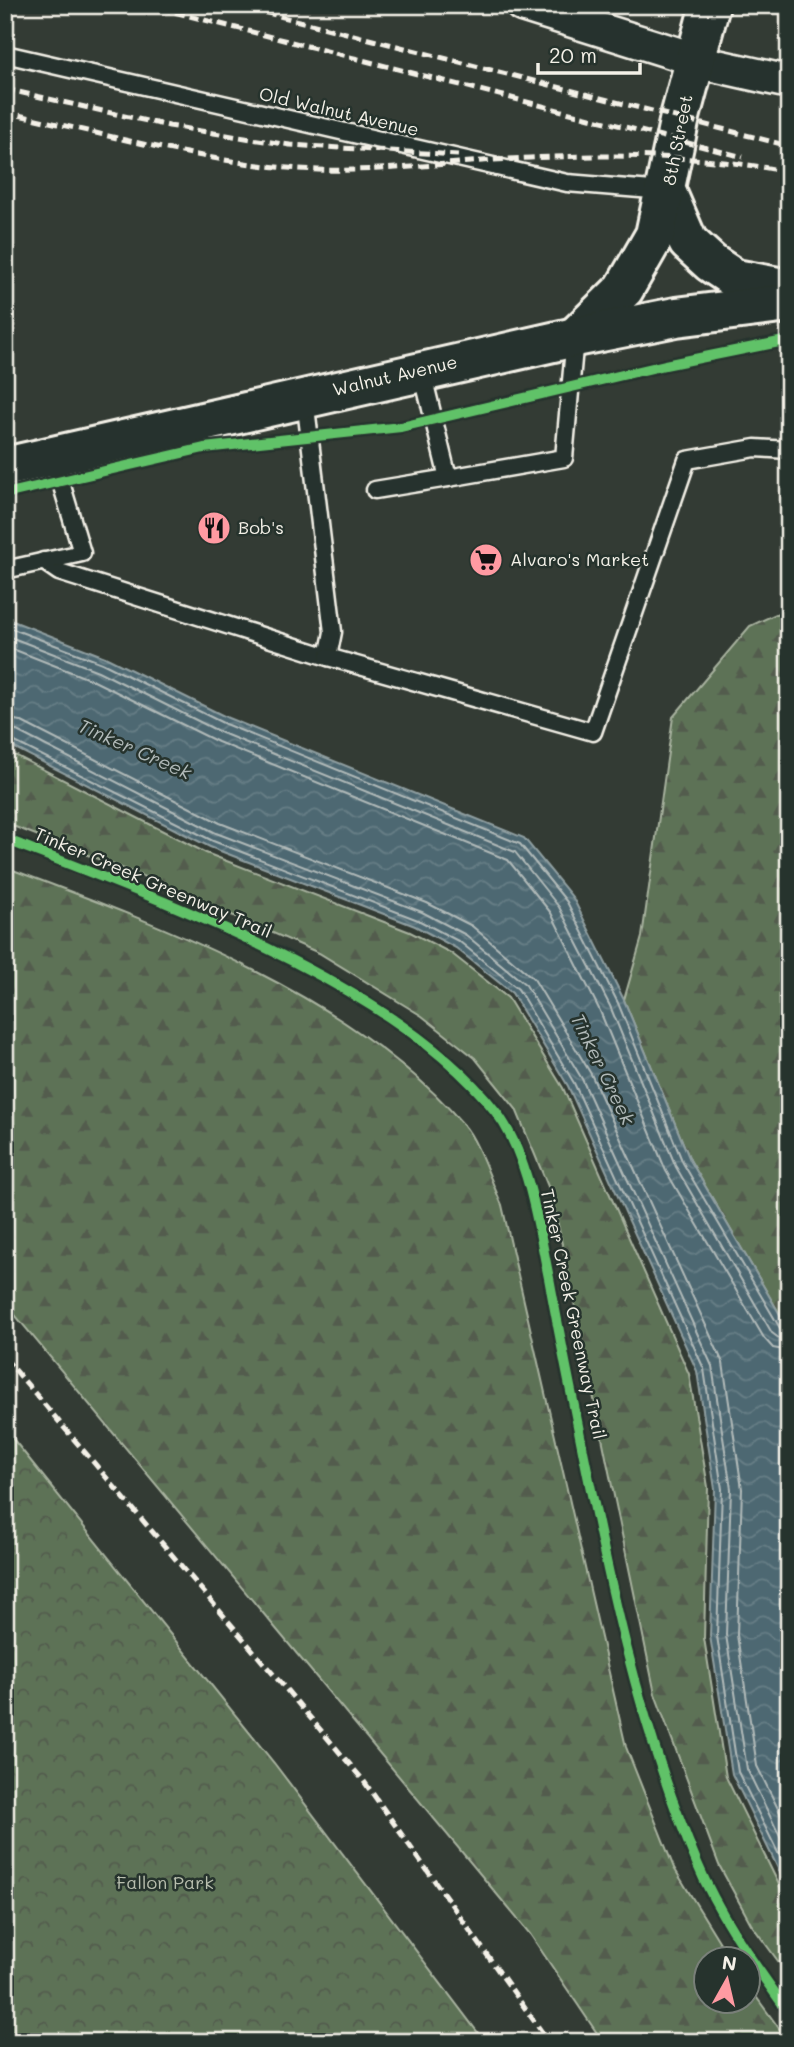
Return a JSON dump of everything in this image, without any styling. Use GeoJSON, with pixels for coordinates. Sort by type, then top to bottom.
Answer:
{"type":"FeatureCollection","features":[{"type":"Feature","properties":{"kind":"street"},"geometry":{"type":"LineString","coordinates":[[523,5],[695,60],[789,82]]}},
{"type":"Feature","properties":{"kind":"street","name":"8th Street"},"geometry":{"type":"LineString","coordinates":[[710,5],[671,158],[667,191],[688,242],[711,263],[735,279],[789,289]]}},
{"type":"Feature","properties":{"kind":"street"},"geometry":{"type":"LineString","coordinates":[[575,337],[624,289],[638,268],[655,235],[667,191]]}},
{"type":"Feature","properties":{"kind":"street","name":"Walnut Avenue"},"geometry":{"type":"LineString","coordinates":[[5,467],[575,337],[676,317],[789,303]]}},
{"type":"Feature","properties":{"kind":"lane","name":"Old Walnut Avenue"},"geometry":{"type":"LineString","coordinates":[[5,54],[567,183],[667,191]]}},
{"type":"Feature","properties":{"kind":"lane"},"geometry":{"type":"LineString","coordinates":[[375,490],[564,458],[575,337]]}},
{"type":"Feature","properties":{"kind":"lane"},"geometry":{"type":"LineString","coordinates":[[422,370],[448,478]]}},
{"type":"Feature","properties":{"kind":"lane"},"geometry":{"type":"LineString","coordinates":[[304,397],[333,632],[328,657]]}},
{"type":"Feature","properties":{"kind":"lane"},"geometry":{"type":"LineString","coordinates":[[43,561],[59,572],[328,657],[593,732],[687,460],[755,448],[789,450]]}},
{"type":"Feature","properties":{"kind":"lane"},"geometry":{"type":"LineString","coordinates":[[5,570],[82,553],[53,456]]}},
{"type":"Feature","properties":{"kind":"green space"},"geometry":{"type":"Polygon","coordinates":[[[789,608],[789,1330],[690,1160],[624,1000],[642,937],[673,717],[750,626],[789,608]]]}},
{"type":"Feature","properties":{"kind":"green space"},"geometry":{"type":"Polygon","coordinates":[[[5,750],[206,853],[410,932],[451,953],[508,998],[563,1088],[689,1374],[708,1487],[704,1638],[726,1777],[789,1905],[789,1976],[751,1924],[719,1865],[655,1694],[552,1196],[516,1109],[475,1058],[422,1016],[319,953],[142,876],[5,823],[5,750]]]}},
{"type":"Feature","properties":{"kind":"green space"},"geometry":{"type":"Polygon","coordinates":[[[5,867],[127,913],[251,969],[310,1001],[367,1038],[418,1078],[469,1132],[502,1205],[626,1747],[674,1868],[722,1946],[692,1946],[692,2016],[762,2016],[762,2005],[789,2042],[603,2042],[530,1934],[5,1303],[5,867]]]}},
{"type":"Feature","properties":{"kind":"green space","name":"Fallon Park"},"geometry":{"type":"Polygon","coordinates":[[[5,1429],[274,1763],[485,2042],[5,2042],[5,1429]]]}},
{"type":"Feature","properties":{"kind":"water","name":"Tinker Creek"},"geometry":{"type":"Polygon","coordinates":[[[5,618],[105,657],[228,718],[524,838],[573,898],[624,1000],[690,1160],[789,1330],[789,1891],[732,1774],[710,1636],[715,1489],[697,1371],[568,1086],[512,993],[456,948],[415,926],[210,847],[5,743],[5,618]]]}},
{"type":"Feature","properties":{"kind":"railway"},"geometry":{"type":"LineString","coordinates":[[146,5],[743,157]]}},
{"type":"Feature","properties":{"kind":"railway"},"geometry":{"type":"LineString","coordinates":[[236,5],[789,146]]}},
{"type":"Feature","properties":{"kind":"railway"},"geometry":{"type":"LineString","coordinates":[[5,89],[169,126],[290,145],[458,155]]}},
{"type":"Feature","properties":{"kind":"railway"},"geometry":{"type":"LineString","coordinates":[[5,112],[200,156],[318,170],[530,158],[627,156],[725,162],[789,172]]}},
{"type":"Feature","properties":{"kind":"railway"},"geometry":{"type":"LineString","coordinates":[[5,1358],[363,1780],[549,2042]]}},
{"type":"Feature","properties":{"kind":"cycle path"},"geometry":{"type":"LineString","coordinates":[[5,494],[204,448],[401,427],[665,365],[789,340]]}},
{"type":"Feature","properties":{"kind":"cycle path","name":"Tinker Creek Greenway Trail"},"geometry":{"type":"LineString","coordinates":[[5,839],[200,917],[337,985],[399,1024],[453,1066],[496,1112],[517,1149],[531,1192],[610,1580],[656,1752],[675,1808],[716,1903],[789,2013]]}},
{"type":"Feature","properties":{"kind":"place","name":"Bob's"},"geometry":{"type":"Point","coordinates":[214,528]}},
{"type":"Feature","properties":{"kind":"place","name":"Alvaro's Market"},"geometry":{"type":"Point","coordinates":[486,560]}}]}
